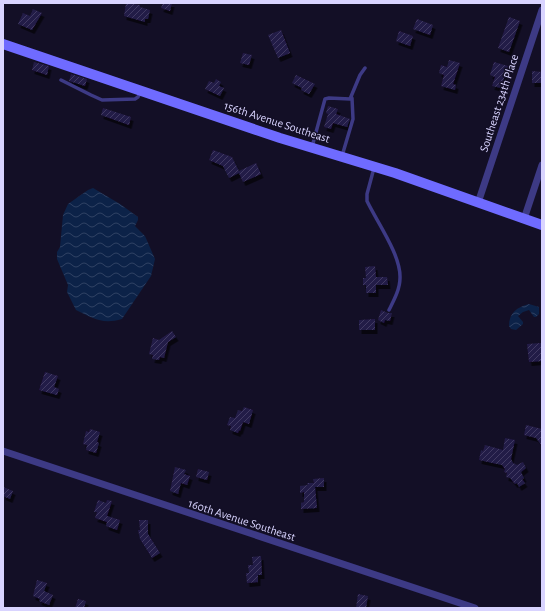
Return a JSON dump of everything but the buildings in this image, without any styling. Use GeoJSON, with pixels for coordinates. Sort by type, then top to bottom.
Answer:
{"type":"FeatureCollection","features":[{"type":"Feature","properties":{"kind":"street","name":"Southeast 234th Place"},"geometry":{"type":"LineString","coordinates":[[478,203],[542,10]]}},
{"type":"Feature","properties":{"kind":"street","name":"156th Avenue Southeast"},"geometry":{"type":"LineString","coordinates":[[3,44],[312,148],[375,167],[542,225]]}},
{"type":"Feature","properties":{"kind":"street"},"geometry":{"type":"LineString","coordinates":[[524,219],[542,165]]}},
{"type":"Feature","properties":{"kind":"street","name":"160th Avenue Southeast"},"geometry":{"type":"LineString","coordinates":[[3,451],[475,608]]}},
{"type":"Feature","properties":{"kind":"lane"},"geometry":{"type":"LineString","coordinates":[[342,157],[353,119],[352,97],[360,75],[365,68]]}},
{"type":"Feature","properties":{"kind":"lane"},"geometry":{"type":"LineString","coordinates":[[61,80],[102,100],[134,99],[138,97],[141,91]]}},
{"type":"Feature","properties":{"kind":"lane"},"geometry":{"type":"LineString","coordinates":[[312,148],[325,99],[350,100],[352,97]]}},
{"type":"Feature","properties":{"kind":"lane"},"geometry":{"type":"LineString","coordinates":[[375,167],[367,194],[367,201],[390,244],[400,268],[398,289],[389,310]]}},
{"type":"Feature","properties":{"kind":"water"},"geometry":{"type":"Polygon","coordinates":[[[93,188],[138,217],[135,226],[145,236],[155,259],[151,276],[122,319],[115,321],[98,320],[76,310],[67,292],[68,285],[57,259],[57,252],[60,247],[63,215],[68,204],[93,188]]]}},
{"type":"Feature","properties":{"kind":"water"},"geometry":{"type":"Polygon","coordinates":[[[529,304],[539,307],[539,314],[534,317],[529,310],[523,312],[518,316],[523,324],[516,330],[511,329],[509,326],[509,321],[514,311],[529,304]]]}}]}
